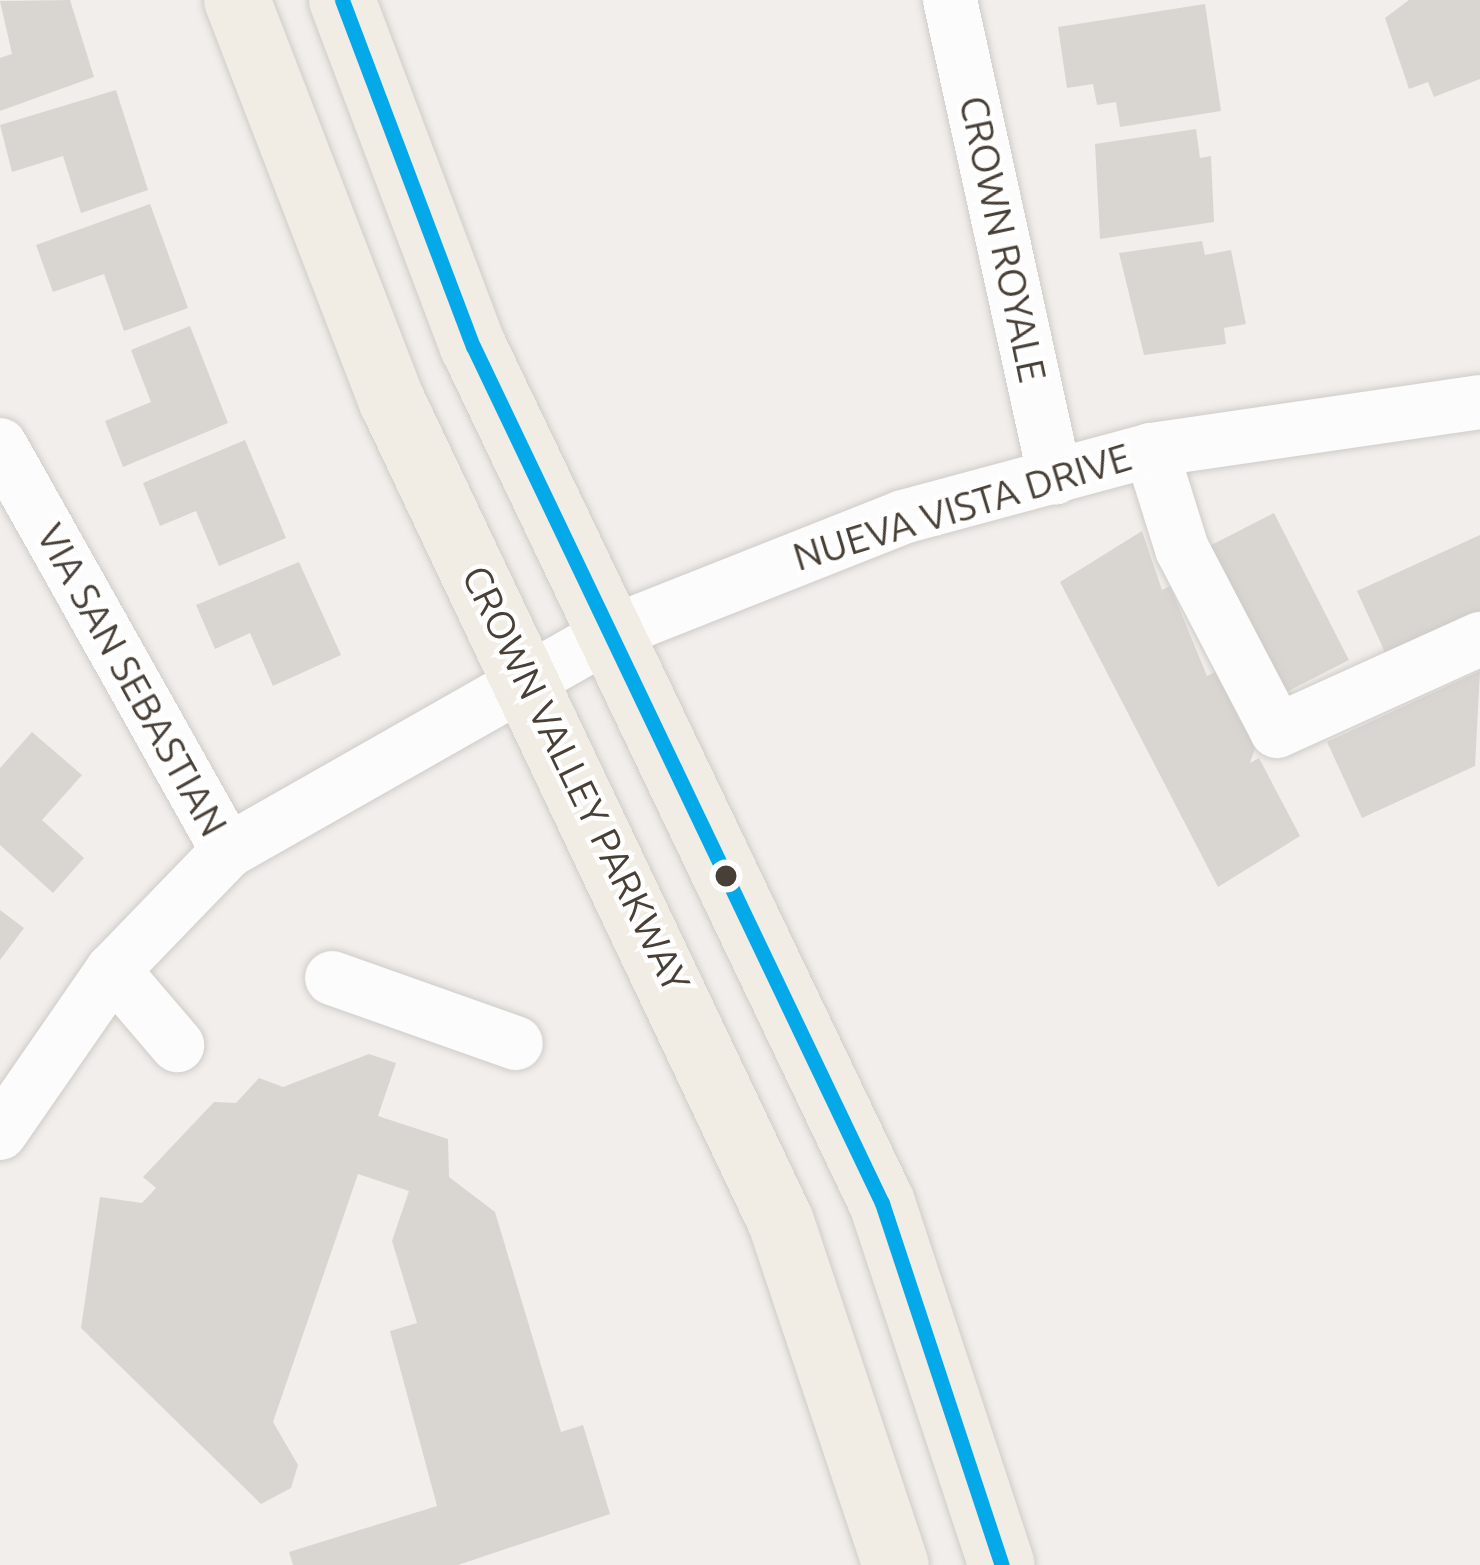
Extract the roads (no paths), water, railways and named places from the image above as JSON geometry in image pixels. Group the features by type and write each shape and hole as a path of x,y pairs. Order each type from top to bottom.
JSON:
{"main road":[{"name":"CROWN VALLEY PARKWAY","path":"236,0 392,401 528,675 781,1222 896,1565"},
{"path":"342,0 473,346 882,1203 1002,1565"}],"street":[{"name":"CROWN ROYALE","path":"950,0 1055,478"},
{"name":"NUEVA VISTA DRIVE","path":"0,1133 113,970 228,851 528,675 613,632 903,517 1151,450 1480,402"},
{"name":"VIA SAN SEBASTIAN","path":"0,445 228,851"},
{"path":"1151,450 1182,549 1276,731 1480,639"},
{"path":"113,970 177,1045"},
{"path":"332,978 516,1042"}]}
